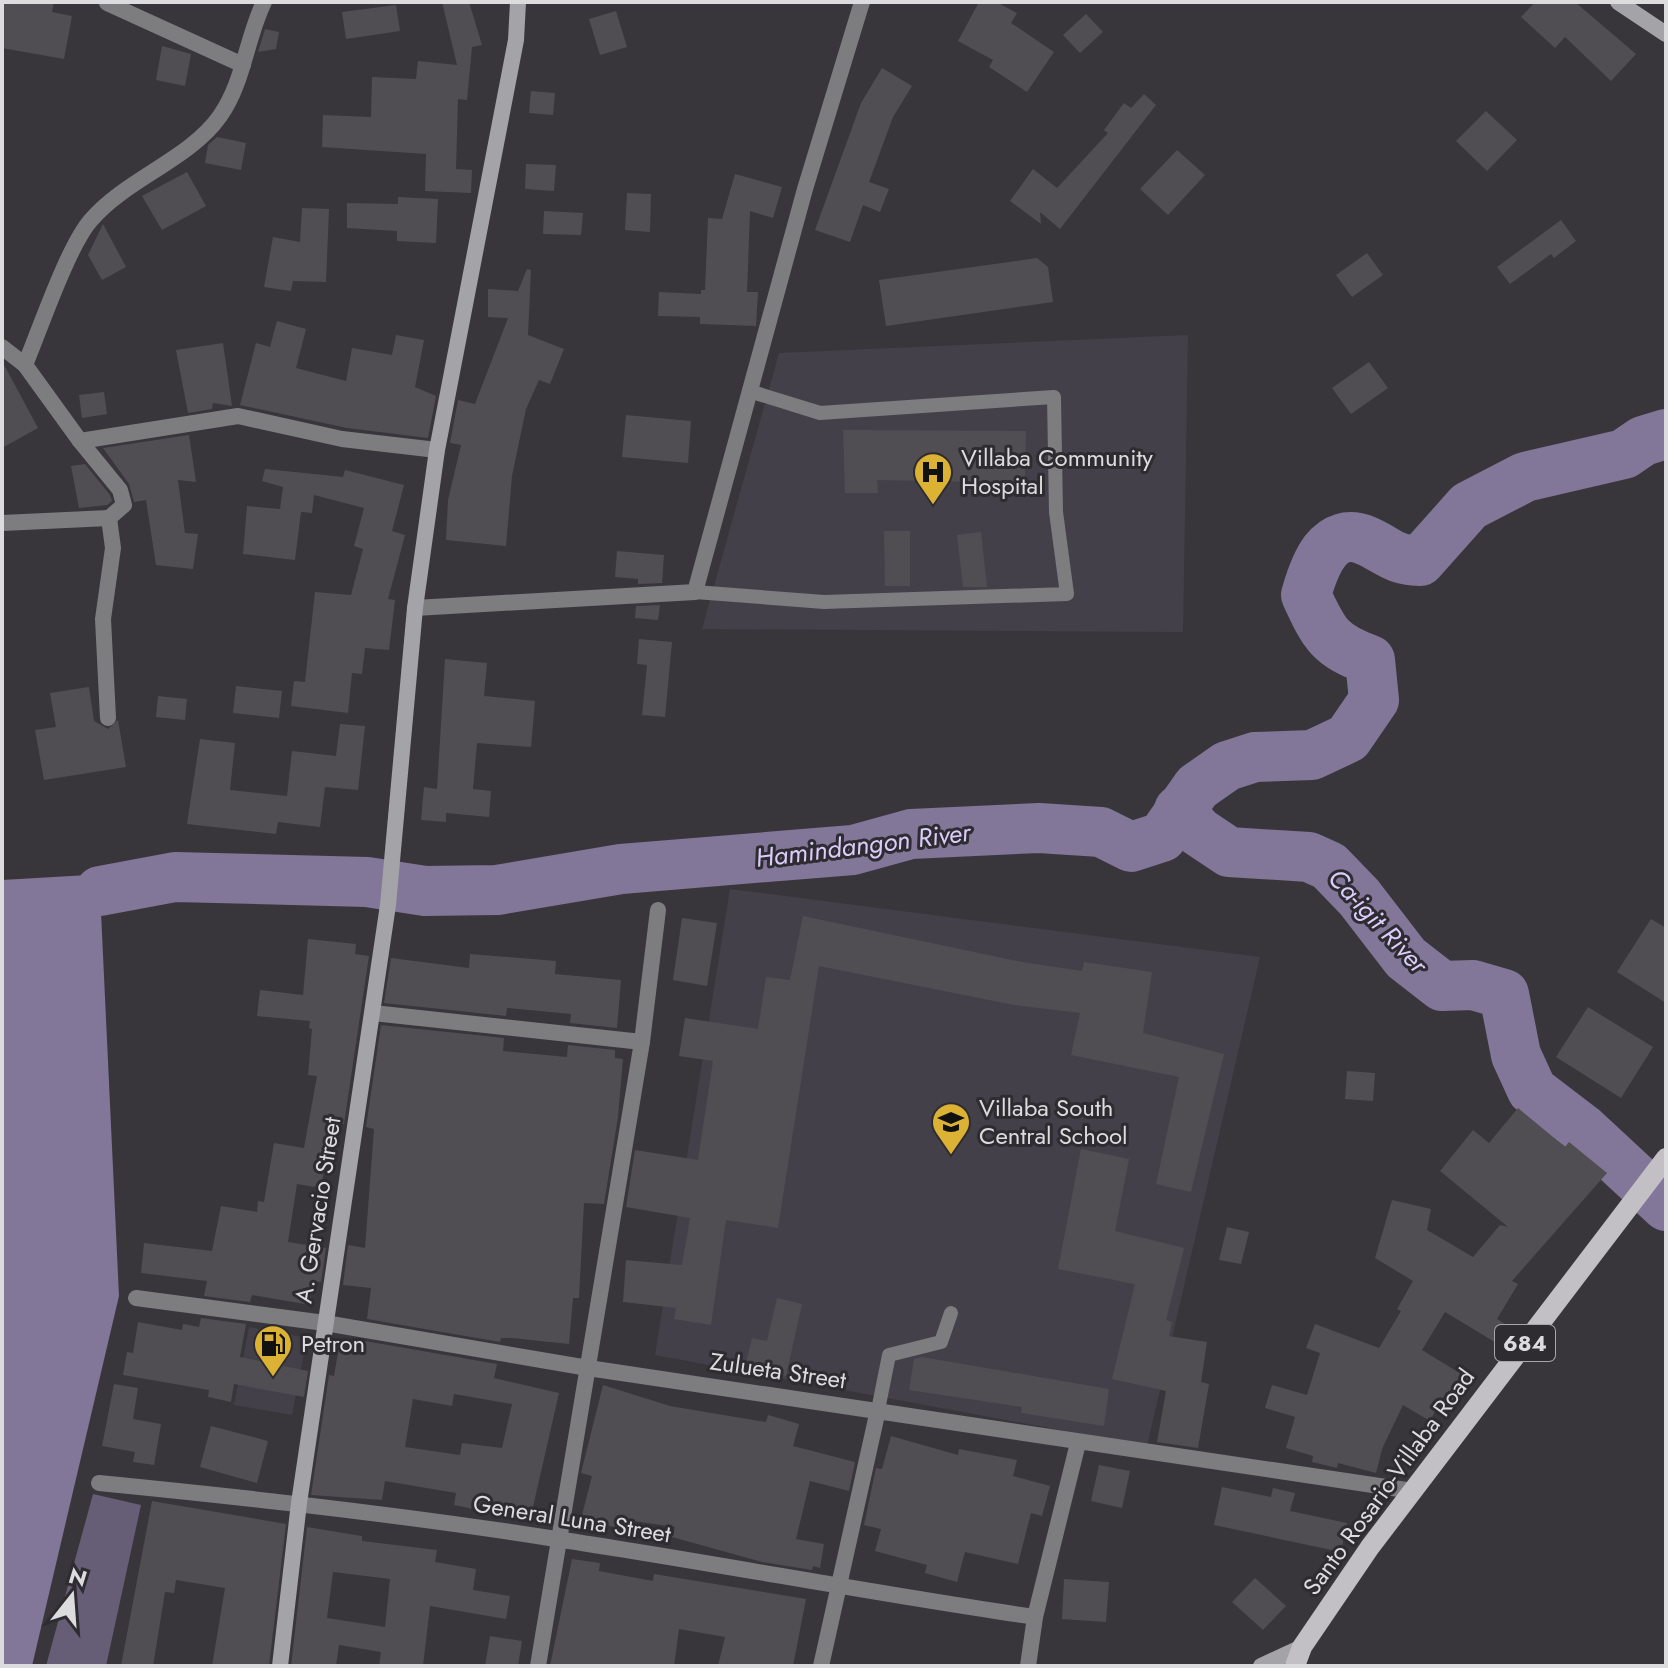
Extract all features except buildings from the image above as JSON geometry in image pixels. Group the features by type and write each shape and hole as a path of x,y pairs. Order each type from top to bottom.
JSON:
{"main road":[{"name":"Santo Rosario-Villaba Road","path":"1298,1656 1413,1491 1660,1167"}],"street":[{"path":"25,365 89,222 117,195 217,120 235,94 264,2"},
{"name":"A. Gervacio Street","path":"280,1666 299,1503 388,905 415,608 437,450 516,40 518,2"},
{"path":"415,608 695,592 749,391 862,2"},
{"path":"1618,2 1666,34"},
{"path":"107,3 243,65"},
{"path":"2,347 25,365 120,490 124,505 109,518 2,523"},
{"path":"80,441 238,416 342,439 437,450"},
{"path":"108,718 103,619 113,548 109,518"},
{"path":"538,1666 642,1042 658,910"},
{"path":"373,1013 642,1042"},
{"name":"Zulueta Street","path":"136,1298 325,1323 588,1368 1413,1491"},
{"path":"821,1666 878,1410"},
{"path":"1028,1666 1035,1617 1078,1443"},
{"name":"General Luna Street","path":"99,1483 299,1503 557,1539 839,1588 1035,1617"},
{"path":"1261,1666 1298,1656"}],"lane":[{"path":"695,592 824,602 1067,594 1056,512 1054,397 820,413 749,391"},
{"path":"878,1410 889,1355 941,1342 951,1313"}],"shaded area":[{"path":"1188,335 1183,632 702,629 779,353"},
{"path":"88,875 100,891 119,1296 32,1666 2,1666 2,880"},
{"name":"Villaba South Central School","path":"730,889 1260,957 1147,1446 655,1355"},
{"path":"249,1327 307,1338 292,1415 234,1405"},
{"path":"93,1494 141,1505 106,1666 46,1666"}],"waterway":[{"name":"Hamindangon River","path":"100,891 175,877 367,882 425,891 497,890 621,869 853,850 911,834 1039,828 1101,832 1131,847 1162,837 1197,787 1227,766 1255,757 1312,755 1348,738 1374,700 1370,660 1345,649 1329,636 1306,595 1313,572 1333,543 1354,537 1397,557 1420,561 1469,506 1525,477 1624,454 1643,441 1666,434"},
{"name":"Ca-igit River","path":"1179,810 1199,832 1229,852 1309,857 1329,866 1359,897 1406,958 1442,986 1473,985 1504,994 1516,1055 1532,1090 1583,1129 1666,1206"}],"place":[{"name":"Villaba Community Hospital","path":"933,506"},
{"name":"Villaba South Central School","path":"951,1156"},
{"name":"Petron","path":"273,1378"}]}
